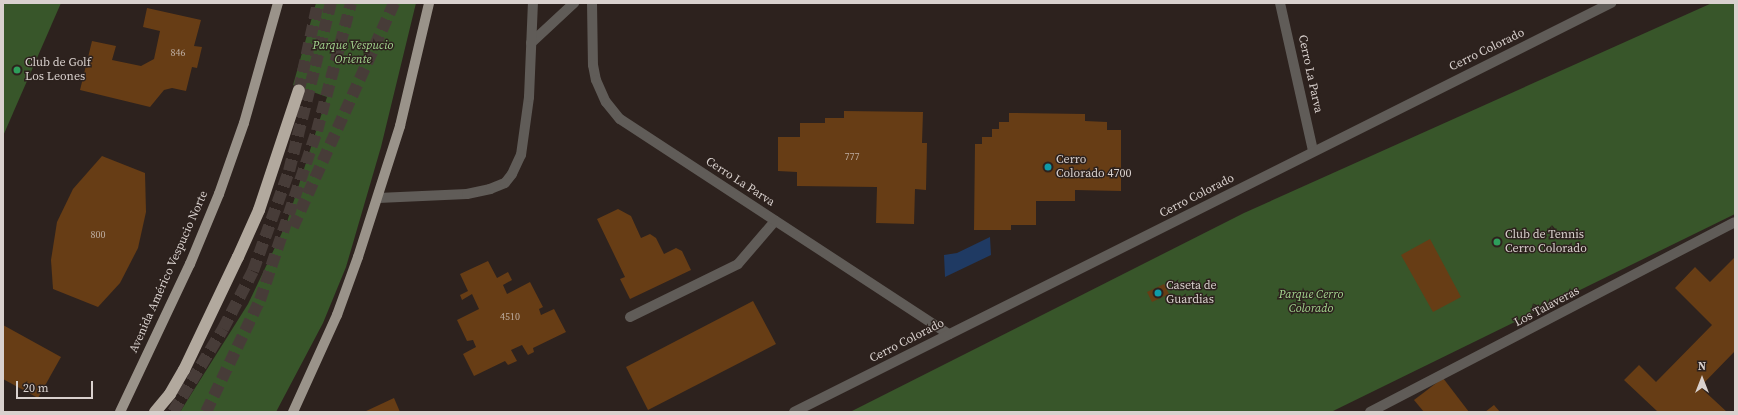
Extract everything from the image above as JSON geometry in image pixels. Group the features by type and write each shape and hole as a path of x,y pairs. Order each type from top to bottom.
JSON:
{"highway":[{"path":"155,412 170,394 184,370 238,257 259,210 299,90"}],"main road":[{"name":"Avenida Américo Vespucio Norte","path":"120,412 190,264 219,194 260,72 278,3"},
{"path":"293,412 336,316 378,198 413,77 429,3"}],"street":[{"path":"378,198 467,194 490,189 505,182 518,166 521,155 529,97 533,3"},
{"path":"531,43 574,3"},
{"name":"Cerro La Parva","path":"592,3 593,65 601,92 612,111 629,126 949,334"},
{"name":"Cerro La Parva","path":"1280,3 1313,151"},
{"name":"Cerro Colorado","path":"794,412 1611,3"},
{"path":"630,317 738,264 775,221"},
{"name":"Los Talaveras","path":"1370,412 1735,222"}],"green space":[{"name":"Club de Golf Los Leones","path":"3,3 61,3 3,136"},
{"name":"Parque Vespucio Oriente","path":"316,3 416,3 381,147 346,267 323,323 276,412 180,412 248,304 287,222 327,97 293,85"},
{"name":"Parque Cerro Colorado","path":"1712,3 1735,3 1735,214 1331,412 850,412 1244,213"}],"water":[{"path":"990,237 991,255 945,277 944,255 957,253"}],"building":[{"path":"147,8 201,20 194,46 202,47 197,68 192,67 186,91 172,88 164,90 150,107 80,90 92,41 116,46 112,60 141,66 154,59 160,31 143,27"},
{"path":"844,111 923,112 922,143 927,143 926,190 915,189 914,224 876,223 877,187 797,186 797,172 778,171 778,137 800,137 800,123 825,123 825,118 844,118"},
{"name":"Cerro Colorado 4700","path":"1009,113 1085,114 1085,121 1107,122 1107,130 1121,130 1121,191 1075,190 1075,201 1036,201 1036,225 1011,225 1011,230 974,230 975,144 982,144 982,137 992,137 992,129 999,129 999,122 1009,122"},
{"path":"102,156 145,173 146,212 138,248 120,283 98,307 53,289 51,260 57,222 73,189"},
{"path":"618,209 631,216 641,238 650,234 656,238 664,254 676,248 682,251 691,270 630,299 620,279 625,277 597,219"},
{"path":"1430,239 1461,297 1433,312 1401,255"},
{"path":"1735,257 1735,351 1700,387 1727,412 1658,412 1624,380 1639,365 1656,382 1712,325 1675,288 1695,267 1710,282"},
{"path":"488,261 497,278 508,272 512,280 503,285 507,294 530,282 543,307 539,309 541,315 554,309 566,332 533,348 534,352 528,355 522,345 511,350 517,361 508,365 505,361 474,376 463,354 476,347 473,340 467,341 457,320 479,309 472,294 462,300 460,295 468,291 460,274"},
{"name":"Caseta de Guardias","path":"1164,284 1169,294 1152,302 1147,292"},
{"path":"753,301 776,344 648,410 626,367"},
{"path":"3,325 61,357 38,398 3,379"},
{"path":"1443,378 1469,412 1424,412 1414,400"},
{"path":"394,398 400,412 364,412"},
{"path":"1494,405 1500,412 1485,412"}],"tunnel":[{"path":"299,90 318,3"},
{"path":"173,412 223,329 253,271 289,171 331,3"},
{"path":"206,412 260,300 317,131 351,3"},
{"path":"293,227 394,3"}],"place":[{"name":"Club de Golf Los Leones","path":"17,70"},
{"name":"Cerro Colorado 4700","path":"1048,167"},
{"name":"Club de Tennis Cerro Colorado","path":"1497,242"},
{"name":"Caseta de Guardias","path":"1158,293"}]}
